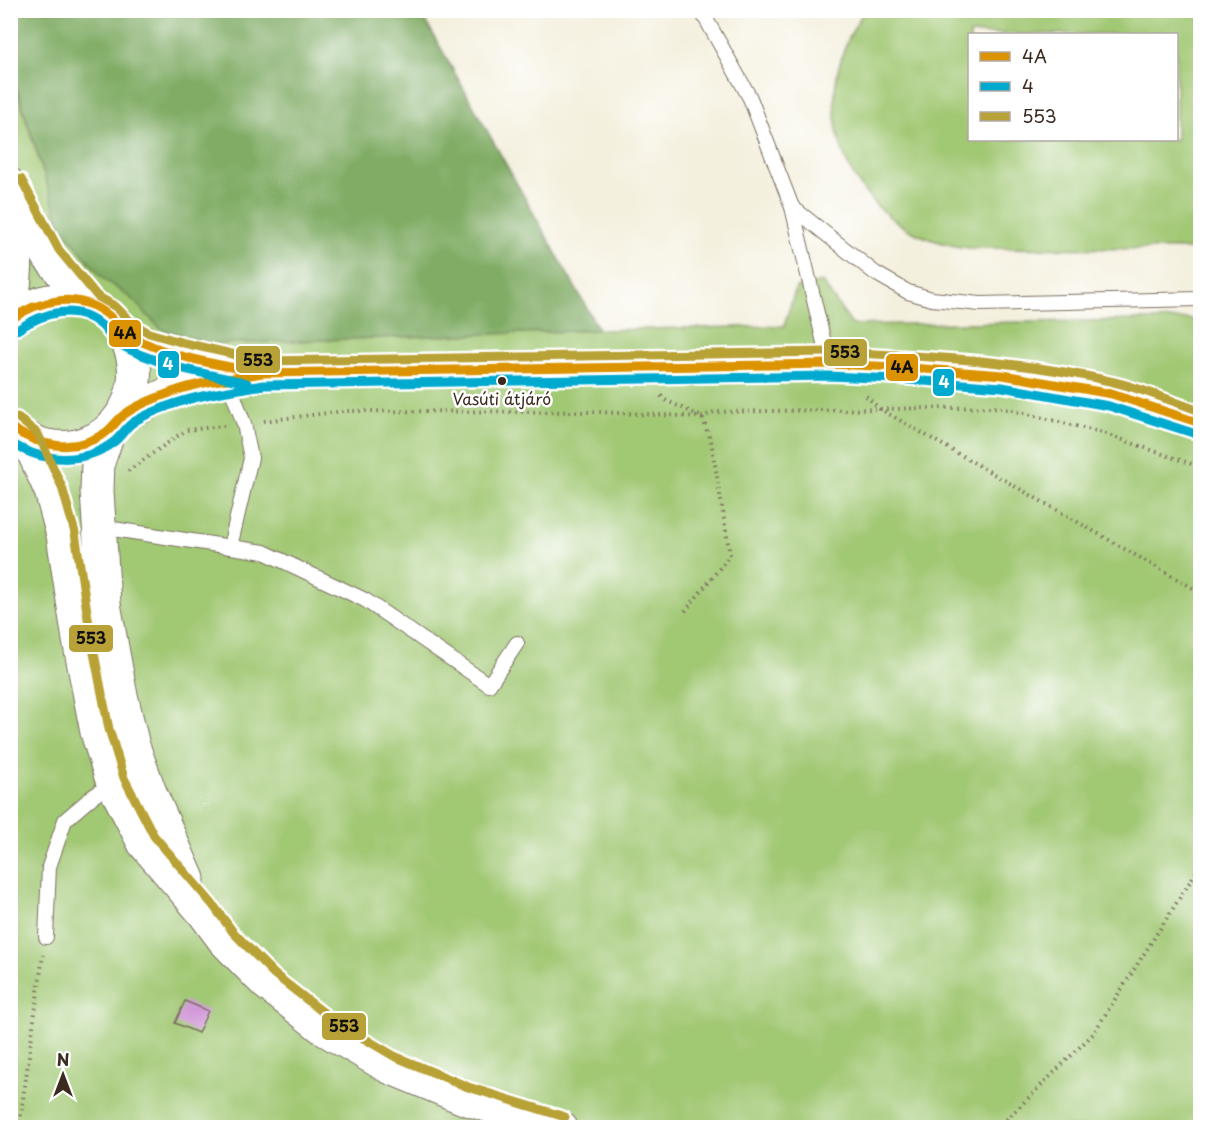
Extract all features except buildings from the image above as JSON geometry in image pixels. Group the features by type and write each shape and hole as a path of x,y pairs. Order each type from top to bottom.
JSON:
{"main road":[{"path":"10,185 49,257 89,304"},
{"path":"10,185 14,216 15,281 10,308"},
{"path":"10,320 24,309 45,301 67,299 89,304 108,315 123,332 133,352 136,374 133,395 116,423 98,462 98,526 104,604 133,746 153,800 204,913"},
{"path":"123,332 144,344 181,355 262,373"},
{"path":"19,433 47,446 70,447 91,442 116,423 176,390 262,373 829,364 1003,375 1112,394 1200,423"},
{"path":"19,433 51,491 63,535 79,640 97,732 113,783 144,843 224,940 266,983 326,1030 389,1067 464,1098 561,1128"}],"lane":[{"path":"701,10 750,98 792,207 829,364"},
{"path":"792,207 875,273 908,292 932,299 980,304 1200,299"},
{"path":"228,380 244,424 251,458 230,546"},
{"path":"98,526 264,552 365,600 489,685 517,643"},
{"path":"46,937 49,867 65,820 113,783"}],"path":[{"path":"639,368 665,400 702,417 711,441 730,555 683,614"},
{"path":"863,394 880,409 1200,591"},
{"path":"97,491 186,430 345,411 599,412 702,417 714,411 955,406 1008,409 1103,433 1200,467"},
{"path":"998,1128 1093,1034 1200,866"},
{"path":"19,1128 46,937"}],"green space":[{"path":"865,10 1200,11 1200,249 969,248 919,235 904,227 878,207 858,183 844,156 836,128 835,98 839,68 849,38"},
{"path":"10,11 420,11 599,330 211,344 161,329 131,298 104,279 61,227 11,71"},
{"path":"10,71 61,227 104,279 131,298 161,329 211,344 599,330 784,326 796,288 822,282 852,325 1200,319 1200,1127 11,1127"}],"transit line":[{"name":"553","path":"21,179 59,250 97,296 116,307 131,322 149,333 263,361 829,352 901,355 1008,364 1079,375 1136,388 1200,411"},
{"name":"4A","path":"10,320 46,303 72,300 96,307 108,315 130,337 164,351 250,371"},
{"name":"4","path":"17,330 37,319 59,312 81,314 103,327 124,347 137,353 174,366 247,383"},
{"name":"4A","path":"10,427 45,443 69,446 81,444 105,433 122,416 156,398 202,384 262,373 829,364 1003,375 1112,394 1200,423"},
{"name":"4","path":"10,442 35,454 49,457 77,457 103,449 115,441 135,421 168,406 204,396 263,385 829,376 1002,387 1109,406 1196,434"},
{"name":"553","path":"17,417 38,434 62,487 75,533 91,638 109,729 124,778 154,836 233,932 274,974 333,1020 394,1056 468,1087 565,1117"}],"place":[{"name":"Vasúti átjáró","path":"502,381"}]}
